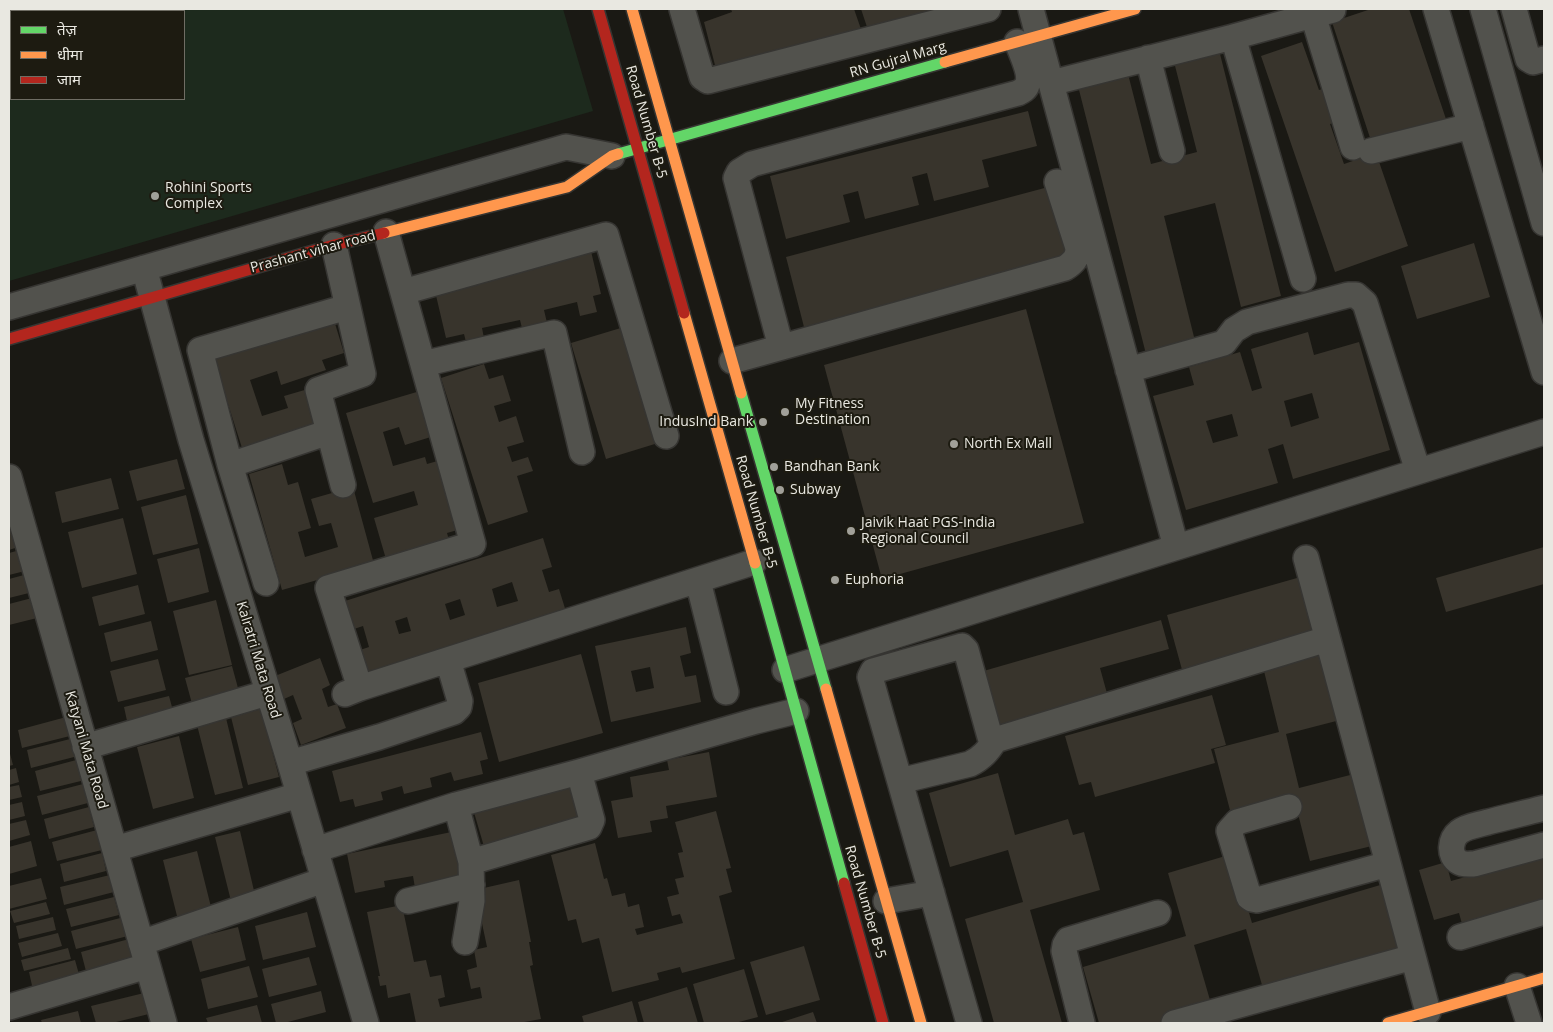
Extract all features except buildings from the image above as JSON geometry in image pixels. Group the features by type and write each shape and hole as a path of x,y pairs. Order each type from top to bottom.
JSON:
{"street":[{"name":"Road Number B-5","path":"598,9 883,1023"},
{"path":"632,9 921,1023"},
{"path":"682,9 702,77 708,81 988,9"},
{"path":"782,347 736,178 739,172 752,164 1024,90 1028,79 1028,39 1031,9"},
{"name":"RN Gujral Marg","path":"669,140 1132,9"},
{"path":"1436,9 1542,358"},
{"path":"1483,9 1536,168 1544,223"},
{"path":"1514,9 1528,59 1533,62 1544,59"},
{"path":"1051,83 1330,11 1362,149 1471,126"},
{"path":"1233,37 1303,279"},
{"path":"1028,39 1051,83 1176,547"},
{"path":"1148,58 1172,151"},
{"name":"Prashant vihar road","path":"9,339 334,245 567,188 612,156 669,140"},
{"name":"Prashant vihar road","path":"9,307 566,147 612,156"},
{"path":"732,361 1065,268 1078,255 1078,248 1057,182"},
{"path":"386,232 473,544 328,588 352,691 754,562"},
{"path":"404,292 606,235 666,436"},
{"path":"334,245 363,374 318,390 343,485"},
{"name":"Kalratri Mata Road","path":"144,268 191,440 290,764 366,1023"},
{"path":"1128,370 1224,343 1234,330 1247,322 1348,295 1356,295 1364,304 1418,471"},
{"path":"266,583 230,465 200,350 347,307"},
{"path":"423,364 554,333 582,452"},
{"path":"230,465 329,432"},
{"path":"785,670 1544,432"},
{"name":"Katyani Mata Road","path":"9,477 164,1023"},
{"path":"1306,558 1428,1012"},
{"path":"698,581 726,692"},
{"path":"900,781 970,764 987,753 995,740 1327,639"},
{"path":"969,1023 870,677 873,672 958,646 964,647 990,737 995,740"},
{"path":"290,764 379,738 454,712 459,707 460,701 448,660"},
{"path":"85,747 268,693"},
{"path":"315,850 456,806 796,711"},
{"path":"408,900 589,827 592,820 580,772"},
{"path":"114,849 299,795"},
{"path":"456,806 471,874 472,901 465,942"},
{"path":"1289,807 1237,822 1229,832 1249,896 1252,899 1257,900 1388,864"},
{"path":"1544,808 1466,828 1455,836 1451,848 1453,856 1458,862 1474,864 1544,845"},
{"path":"14,1023 9,1007 324,880"},
{"path":"886,902 932,893"},
{"path":"1460,937 1544,912"},
{"path":"1082,1023 1064,951 1068,940 1158,913"},
{"path":"1174,1023 1413,957"},
{"path":"1388,1023 1544,978"},
{"path":"1517,986 1529,1023"}],"green space":[{"name":"Rohini Sports Complex","path":"9,9 563,9 593,111 9,281"}],"traffic: fast":[{"path":"618,154 945,62"},
{"path":"741,393 826,689"},
{"path":"755,563 844,883"}],"traffic: slow":[{"path":"632,9 741,393"},
{"path":"945,62 1135,9"},
{"path":"384,233 567,187 612,156 618,154"},
{"path":"684,313 755,563"},
{"path":"826,689 921,1023"},
{"path":"1388,1023 1544,978"}],"traffic: jam":[{"path":"598,9 684,313"},
{"path":"9,339 334,245 384,233"},
{"path":"844,883 883,1023"}],"place":[{"name":"Rohini Sports Complex","path":"155,196"},
{"name":"My Fitness Destination","path":"785,412"},
{"name":"IndusInd Bank","path":"763,422"},
{"name":"North Ex Mall","path":"954,444"},
{"name":"Bandhan Bank","path":"774,467"},
{"name":"Subway","path":"780,490"},
{"name":"Jaivik Haat PGS-India Regional Council","path":"851,531"},
{"name":"Euphoria","path":"835,580"}]}
